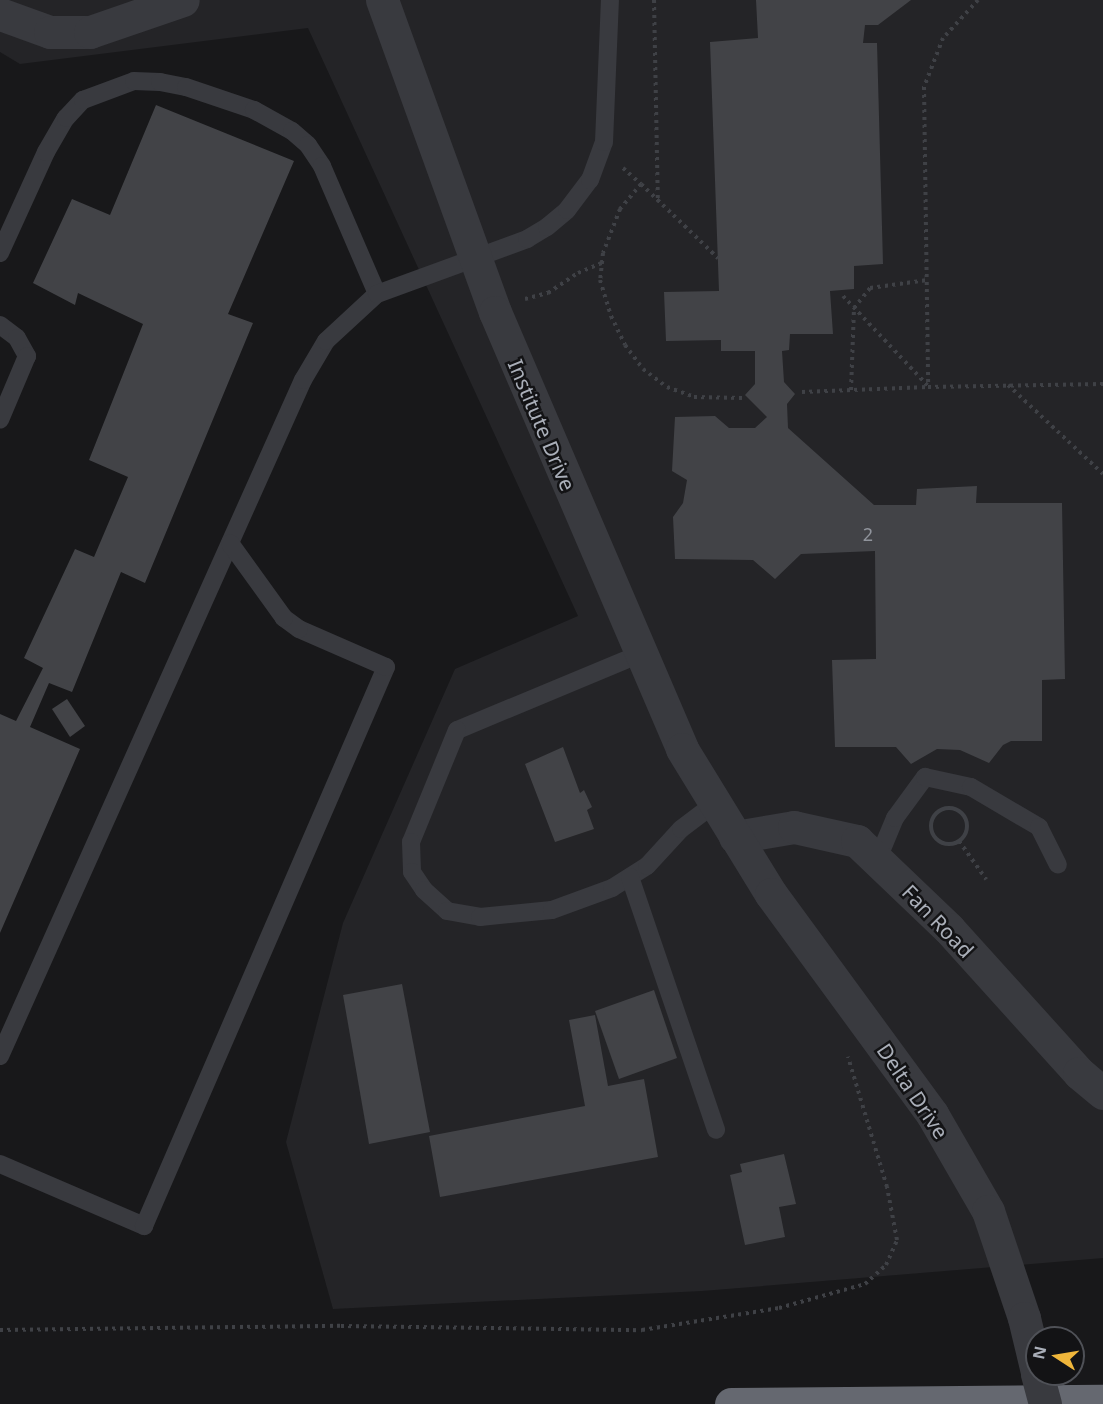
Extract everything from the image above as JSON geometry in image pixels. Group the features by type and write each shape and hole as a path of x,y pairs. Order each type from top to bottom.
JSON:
{"highway":[{"path":"731,1404 1103,1401"}],"street":[{"path":"0,14 50,32 90,32 183,0"},
{"name":"Institute Drive","path":"382,0 499,322 682,749 735,837"},
{"name":"Fan Road","path":"735,837 794,827 857,841 949,929 1079,1073 1103,1093"},
{"name":"Delta Drive","path":"735,837 771,894 932,1114 988,1211 1026,1326"},
{"name":"Delta Drive","path":"1040,1386 1045,1404"}],"lane":[{"path":"0,1056 303,380 326,341 377,294 505,249 547,227 567,210 590,180 604,142 610,0"},
{"path":"0,253 46,152 66,118 83,100 134,81 160,82 186,87 254,110 292,131 308,146 322,166 377,294"},
{"path":"0,325 18,338 27,356 0,420"},
{"path":"0,1164 144,1226 386,667 298,629 284,618 230,543"},
{"path":"640,654 457,730 411,842 412,872 424,890 447,911 480,917 552,910 612,888 647,866 681,829 714,804"},
{"path":"878,861 895,818 925,777 971,787 1039,827 1058,866"},
{"path":"630,877 716,1130"}],"path":[{"path":"654,0 658,201"},
{"path":"970,0 972,6"},
{"path":"928,387 924,87 943,38 978,0"},
{"path":"623,168 718,258"},
{"path":"641,184 620,209 603,253 600,280 611,316 625,345 644,369 667,387 694,397 742,398"},
{"path":"524,299 548,293 578,273 602,263"},
{"path":"851,390 854,308 870,288 927,280"},
{"path":"843,296 928,387"},
{"path":"802,392 1103,384"},
{"path":"1008,386 1103,474"},
{"path":"953,808 963,814 966,831 959,841 948,844 937,840 931,829 936,813 953,808"},
{"path":"959,841 986,879"},
{"path":"0,1330 341,1326 642,1330 779,1308 865,1284 886,1265 897,1240 887,1187 846,1051"}],"shaded area":[{"path":"0,0 1103,0 1103,1258 702,1291 333,1309 286,1142 343,923 455,669 578,616 308,28 20,64 0,52"}],"building":[{"path":"756,0 911,0 878,25 865,25 863,43 877,43 883,264 854,266 854,289 830,291 833,334 790,334 789,350 782,351 784,382 795,394 787,404 788,428 874,505 916,505 917,489 977,486 976,503 1062,503 1065,679 1042,680 1042,741 1011,741 1003,745 989,763 960,750 937,749 911,764 896,747 835,747 832,660 876,659 875,551 801,554 775,579 753,560 675,559 673,517 683,503 687,480 672,471 675,417 715,416 729,428 755,428 767,417 745,395 755,384 755,351 721,351 721,340 666,341 664,292 719,291 710,42 758,38"},
{"path":"156,105 294,161 228,314 253,323 145,583 121,572 72,692 49,683 30,727 80,749 0,933 0,714 16,721 43,668 24,658 75,549 94,557 128,477 89,460 143,324 78,293 75,305 33,283 72,199 110,215"},
{"path":"67,699 85,726 70,737 52,709"},
{"path":"563,747 580,793 584,790 592,807 587,810 594,829 555,842 525,764"},
{"path":"402,984 430,1132 369,1144 343,995"},
{"path":"654,990 677,1058 619,1079 595,1011"},
{"path":"595,1015 608,1086 644,1079 658,1157 440,1197 429,1136 585,1106 569,1020"},
{"path":"784,1154 796,1204 779,1207 785,1237 745,1245 730,1175 742,1172 740,1164"}]}
